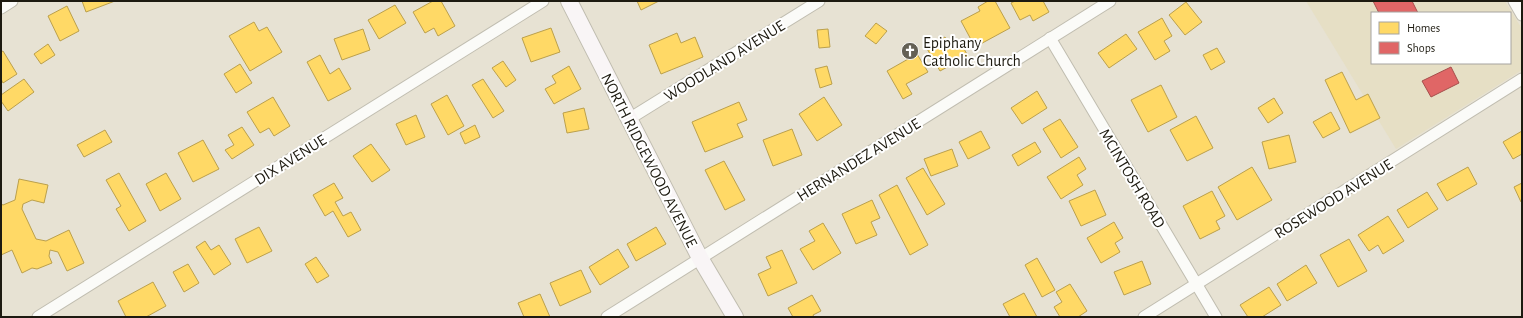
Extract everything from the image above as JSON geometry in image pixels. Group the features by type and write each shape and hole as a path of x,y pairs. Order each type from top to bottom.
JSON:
{"street":[{"path":"1,8 12,1"},
{"name":"DIX AVENUE","path":"38,317 543,1"},
{"name":"NORTH RIDGEWOOD AVENUE","path":"569,1 700,258 735,317"},
{"name":"WOODLAND AVENUE","path":"629,119 819,1"},
{"name":"HERNANDEZ AVENUE","path":"607,317 1110,1"},
{"path":"1514,1 1522,15"},
{"name":"MCINTOSH ROAD","path":"1050,38 1216,317"},
{"name":"ROSEWOOD AVENUE","path":"1144,317 1522,79"}],"shaded area":[{"path":"1306,1 1505,1 1522,29 1522,70 1396,149"}],"building: Homes":[{"path":"82,1 115,1 86,12"},
{"path":"433,1 441,1 455,26 438,36 434,28 425,33 413,12"},
{"path":"637,1 659,1 641,10"},
{"path":"988,1 995,1 1010,28 975,47 961,21 980,11 978,7"},
{"path":"1015,1 1043,1 1049,12 1033,21 1030,15 1020,20 1011,3"},
{"path":"1186,2 1202,22 1185,35 1169,15"},
{"path":"395,5 406,23 379,39 368,20"},
{"path":"67,6 79,31 60,41 48,16"},
{"path":"1162,18 1172,36 1164,41 1170,51 1155,60 1138,32"},
{"path":"254,22 259,31 267,27 282,52 250,71 229,36"},
{"path":"876,23 887,31 876,44 865,36"},
{"path":"551,28 560,52 531,62 522,38"},
{"path":"363,29 370,50 342,60 334,39"},
{"path":"828,29 830,47 819,48 817,30"},
{"path":"677,33 681,43 695,37 703,57 661,74 649,45"},
{"path":"1126,34 1137,49 1109,68 1098,53"},
{"path":"945,37 949,45 959,40 968,56 940,71 926,47"},
{"path":"48,44 55,55 41,64 34,54"},
{"path":"1217,48 1225,62 1211,70 1203,55"},
{"path":"3,51 17,74 3,83 1,79 1,52"},
{"path":"917,54 928,72 906,84 912,94 903,99 887,71"},
{"path":"320,55 330,74 339,68 351,89 328,101 307,62"},
{"path":"503,61 516,80 506,87 492,68"},
{"path":"240,64 252,83 236,93 224,74"},
{"path":"569,66 581,89 554,104 545,89 556,83 552,76"},
{"path":"827,66 832,84 820,88 815,69"},
{"path":"1342,72 1356,100 1368,94 1380,118 1350,133 1325,80"},
{"path":"24,79 34,92 8,111 1,101 1,95"},
{"path":"483,79 504,111 493,118 472,85"},
{"path":"1161,85 1177,117 1148,132 1131,100"},
{"path":"1037,91 1047,108 1022,124 1011,108"},
{"path":"447,95 464,126 448,135 431,104"},
{"path":"273,97 290,126 274,136 269,128 260,133 247,112"},
{"path":"824,97 842,125 817,141 799,114"},
{"path":"1274,98 1283,113 1268,123 1258,108"},
{"path":"739,102 747,120 737,124 743,137 705,152 692,122"},
{"path":"584,108 589,129 567,133 563,113"},
{"path":"1331,112 1340,129 1323,138 1313,122"},
{"path":"416,115 425,137 406,145 396,124"},
{"path":"1196,116 1213,148 1187,161 1170,130"},
{"path":"1060,119 1078,147 1061,158 1043,129"},
{"path":"475,125 480,137 465,144 460,133"},
{"path":"242,127 254,145 232,159 225,150 234,145 228,135"},
{"path":"792,129 802,155 773,166 763,140"},
{"path":"105,130 112,142 84,157 77,145"},
{"path":"981,131 990,148 968,159 959,142"},
{"path":"1522,131 1522,154 1513,159 1503,142"},
{"path":"1289,135 1296,162 1269,169 1262,142"},
{"path":"203,140 219,169 193,182 178,153"},
{"path":"1035,142 1041,152 1018,166 1012,155"},
{"path":"371,144 390,170 372,182 353,156"},
{"path":"952,149 958,166 931,176 924,159"},
{"path":"1079,157 1086,169 1077,175 1083,185 1061,199 1047,177"},
{"path":"724,161 745,200 725,210 705,170"},
{"path":"1252,167 1272,200 1237,220 1218,187"},
{"path":"1468,167 1477,184 1447,201 1437,184"},
{"path":"923,168 945,204 927,215 906,178"},
{"path":"119,173 146,221 129,231 116,209 121,206 106,180"},
{"path":"166,173 181,199 160,211 146,184"},
{"path":"19,179 48,185 44,203 32,200 23,204 22,209 36,239 46,241 69,230 84,263 67,271 58,252 50,250 49,256 52,263 37,269 32,268 22,273 12,250 1,255 1,204 3,205 15,200"},
{"path":"334,183 343,198 335,202 343,216 351,212 361,230 348,237 333,211 325,216 313,195"},
{"path":"1522,183 1522,201 1521,202 1514,187"},
{"path":"897,185 928,245 910,255 879,195"},
{"path":"1095,190 1106,215 1081,226 1069,201"},
{"path":"1212,191 1225,216 1216,221 1220,229 1200,239 1183,206"},
{"path":"1427,192 1438,209 1408,228 1397,210"},
{"path":"872,200 880,218 871,222 877,235 856,244 842,214"},
{"path":"1388,216 1404,241 1383,254 1378,245 1369,251 1358,235"},
{"path":"1114,222 1123,238 1115,243 1120,252 1101,263 1087,238"},
{"path":"823,223 841,253 813,270 800,249 815,241 809,231"},
{"path":"259,227 272,251 247,263 235,239"},
{"path":"656,227 666,244 636,261 627,244"},
{"path":"1349,239 1367,271 1338,287 1320,255"},
{"path":"205,241 211,250 219,245 231,264 214,275 196,247"},
{"path":"618,249 629,267 600,285 589,267"},
{"path":"782,250 797,283 768,296 758,274 771,268 766,257"},
{"path":"316,257 329,276 317,283 305,264"},
{"path":"1037,258 1055,290 1042,297 1025,265"},
{"path":"1142,261 1151,284 1124,295 1114,272"},
{"path":"188,264 199,283 184,292 173,272"},
{"path":"1306,265 1317,283 1287,301 1277,284"},
{"path":"581,270 591,292 560,306 550,283"},
{"path":"153,282 166,306 146,317 126,317 118,301"},
{"path":"1070,284 1087,311 1078,317 1060,317 1054,307 1062,302 1056,292"},
{"path":"1269,287 1281,305 1262,317 1248,317 1240,305"},
{"path":"1024,293 1037,317 1010,317 1003,304"},
{"path":"540,294 550,317 524,317 518,303"},
{"path":"812,295 821,311 813,315 814,317 793,317 788,308"}],"building: Shops":[{"path":"1373,1 1412,1 1418,12 1378,12"},
{"path":"1451,67 1459,83 1431,97 1422,81"}],"place":[{"name":"Epiphany Catholic Church","path":"910,51"}]}
